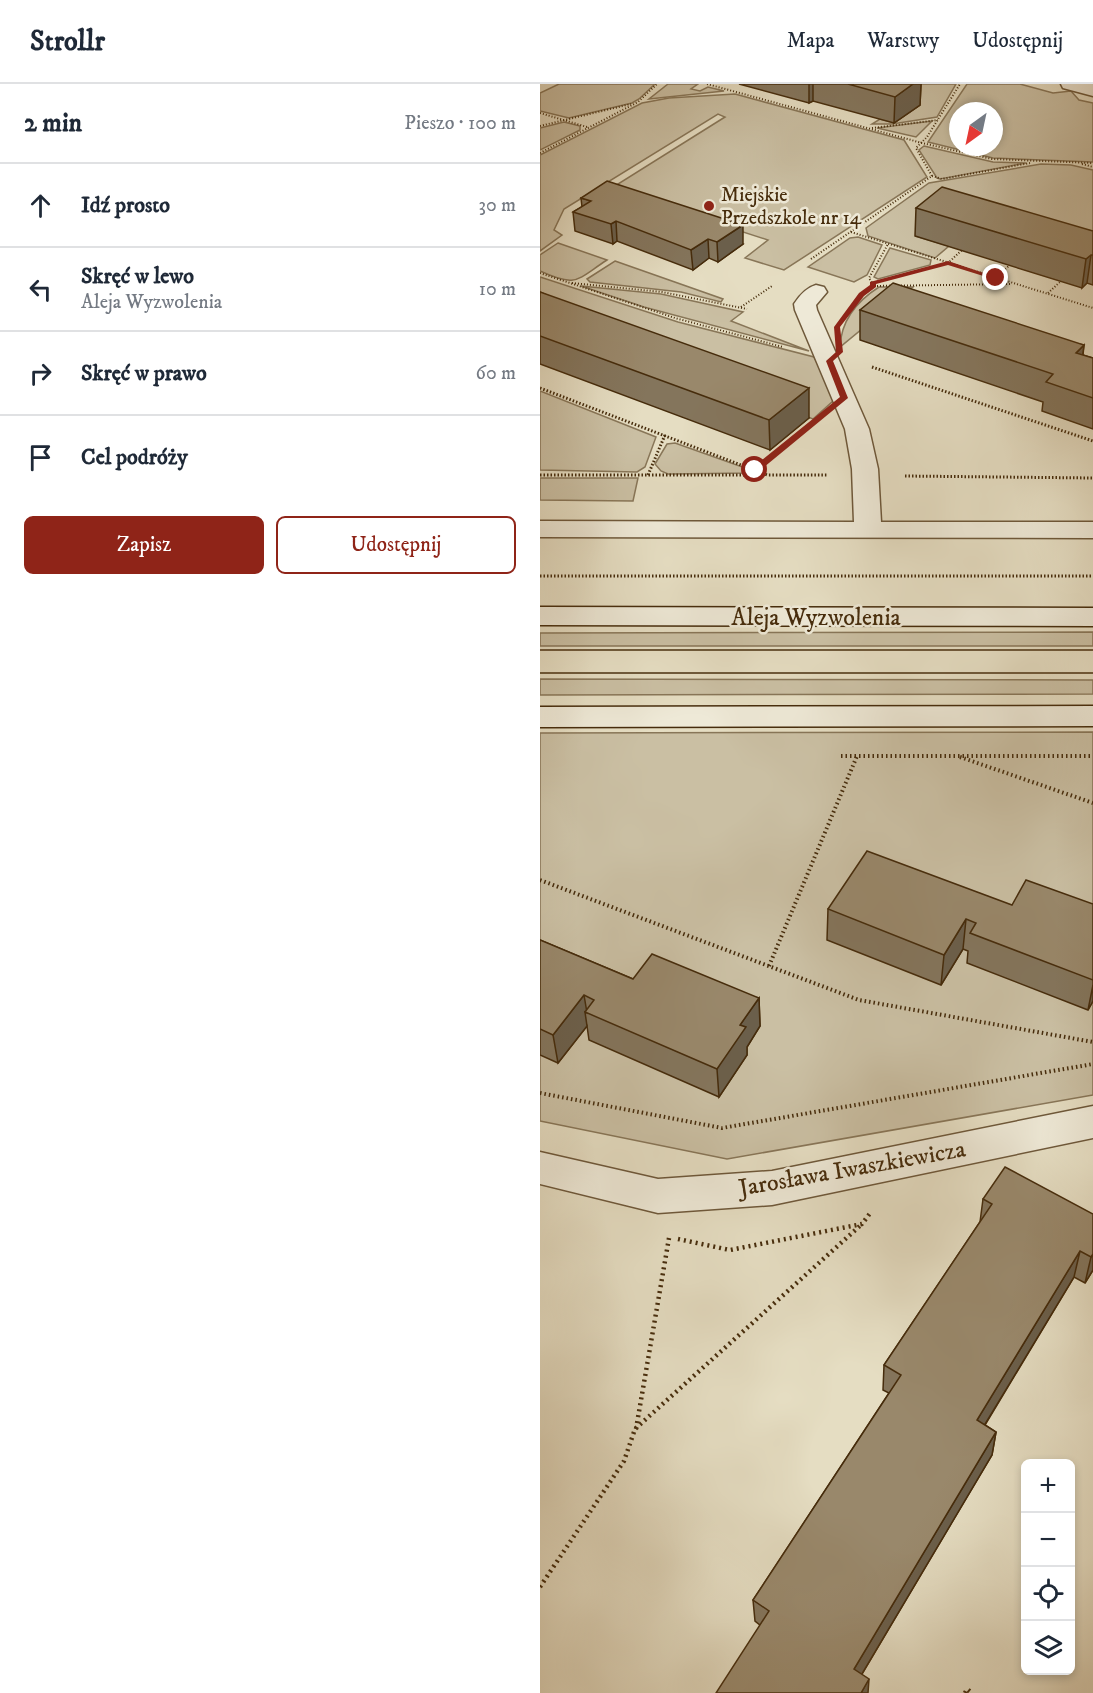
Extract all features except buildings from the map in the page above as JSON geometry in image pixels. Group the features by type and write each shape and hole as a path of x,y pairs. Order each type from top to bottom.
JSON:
{"street":[{"path":"1070,84 1093,90"},
{"path":"816,292 805,304 806,310 832,357 844,398 857,429 865,475 868,530"},
{"path":"540,529 1093,530"},
{"name":"Aleja Wyzwolenia","path":"540,616 1093,618"},
{"path":"540,717 1093,716"},
{"name":"Jarosława Iwaszkiewicza","path":"540,1168 658,1196 772,1188 1093,1122"}],"path":[{"path":"540,153 638,102 657,84"},
{"path":"707,84 922,143 992,159 1093,165"},
{"path":"960,84 938,120 916,148 932,176 942,179 1039,161"},
{"path":"540,126 638,102"},
{"path":"540,113 588,127"},
{"path":"868,128 938,120"},
{"path":"805,264 932,176"},
{"path":"850,232 1093,308"},
{"path":"873,284 869,278 888,244"},
{"path":"832,357 837,327 862,294 873,284 948,263 962,250"},
{"path":"996,278 1010,265"},
{"path":"540,273 675,318 844,358 1093,441"},
{"path":"1047,293 1061,281"},
{"path":"566,282 662,292 747,309"},
{"path":"741,307 777,282"},
{"path":"873,284 1017,284"},
{"path":"910,293 919,285"},
{"path":"540,388 767,475"},
{"path":"755,470 844,398"},
{"path":"648,475 664,435"},
{"path":"540,475 1093,478"},
{"path":"540,576 1093,576"},
{"path":"769,966 857,756"},
{"path":"957,756 1093,803"},
{"path":"540,880 859,1000 1093,1042"},
{"path":"540,1093 722,1128 1093,1064"},
{"path":"635,1429 862,1224"},
{"path":"540,1587 624,1461 635,1429 669,1238"},
{"path":"964,1693 967,1689 972,1693"}],"shaded area":[{"path":"559,84 655,84 632,103 569,118 540,111 540,93"},
{"path":"668,84 698,84 691,89 700,91 708,87 724,91 649,99"},
{"path":"897,84 956,84 937,117 892,124 872,124 880,119 894,123 919,105"},
{"path":"967,84 1020,84 1053,93 1071,91 1079,100 1093,103 1093,162 985,156 1003,156 1003,102 955,102"},
{"name":"Miejskie Przedszkole nr 14","path":"735,94 904,140 927,177 784,270 745,258 768,240 610,189 725,117 718,114 564,209 554,230 562,235 540,251 540,155 642,103 669,98"},
{"path":"949,111 949,147 928,142"},
{"path":"932,121 916,137 877,128"},
{"path":"564,122 580,126 580,130 540,150 540,128"},
{"path":"924,146 949,152 949,156 967,156 993,162 1026,163 940,179 937,178 919,150"},
{"path":"1041,164 1071,165 1093,170 1093,261 915,236 949,246 935,258 868,236 866,228 929,183"},
{"path":"858,237 882,245 867,275 854,282 808,267 850,238"},
{"path":"558,243 607,260 576,279 562,279 540,271 540,255"},
{"path":"890,248 931,260 930,265 878,279 874,277"},
{"path":"615,261 723,299 721,302 681,292 590,282 587,279"},
{"path":"540,277 678,322 814,357 834,395 833,401 813,419 540,319"},
{"path":"581,286 661,294 743,312 731,321 809,351 644,307"},
{"path":"879,287 913,287 840,347 843,329 852,312"},
{"path":"540,391 656,437 645,467 637,472 540,470"},
{"path":"675,443 748,469 748,473 668,474 661,471 655,464 667,444"},
{"path":"540,478 638,478 633,501 540,500"},
{"path":"1093,632 1093,646 540,646 540,633"},
{"path":"540,679 1093,680 1093,694 540,695"},
{"path":"1093,732 1093,1095 727,1159 540,1121 540,733"}],"tram line":[{"path":"540,650 1093,650"},
{"path":"540,673 1093,673"}],"place":[{"name":"Miejskie Przedszkole nr 14","path":"709,206"}],"route":[{"path":"755,470 844,398 829,361 840,352 837,327 862,294 874,286 872,283 948,263 996,278"}]}
